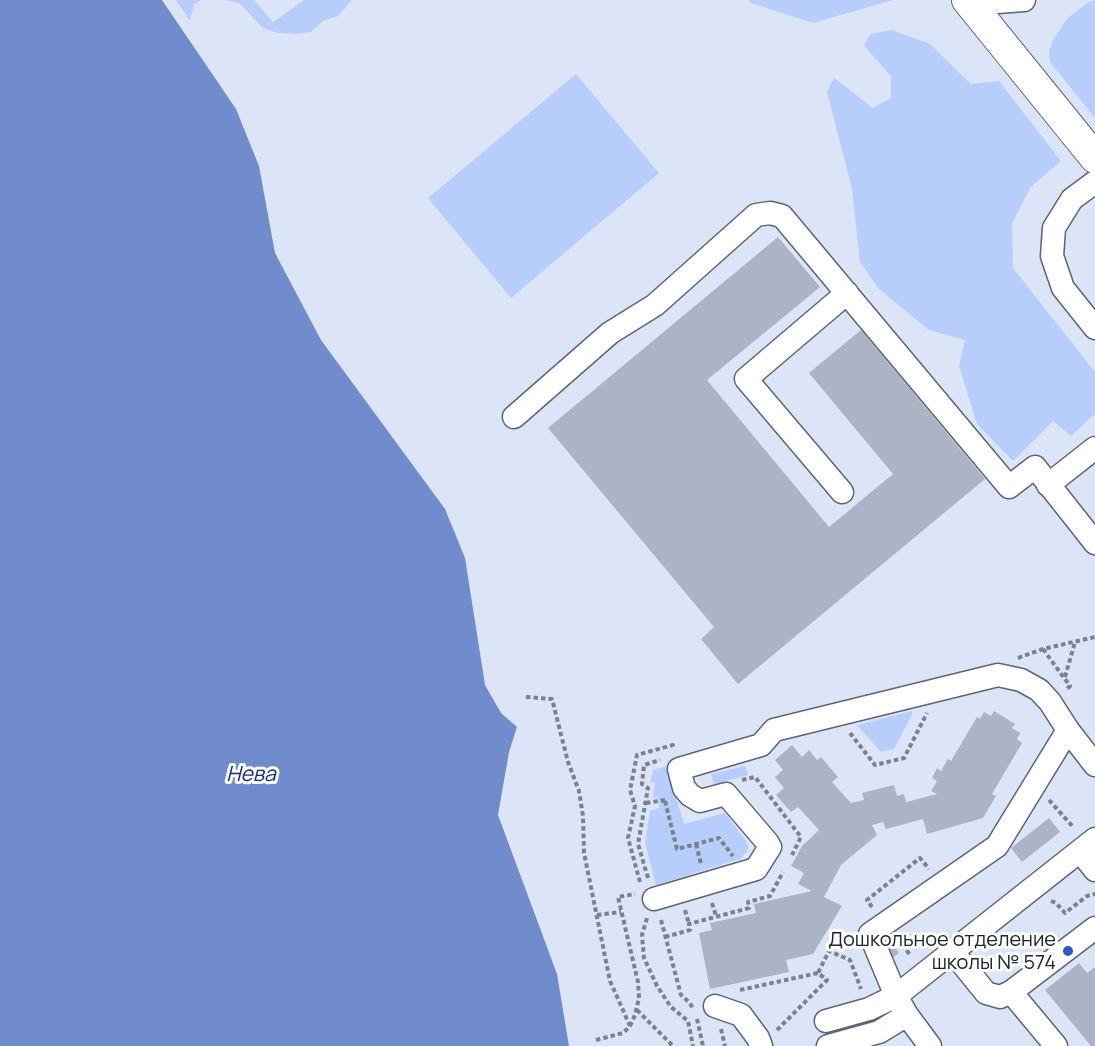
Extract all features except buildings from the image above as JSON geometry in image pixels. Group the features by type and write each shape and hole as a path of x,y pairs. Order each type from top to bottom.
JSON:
{"main road":[{"path":"969,2 1095,158"}],"lane":[{"path":"969,2 1024,0"},
{"path":"1095,182 1072,199 1054,228 1052,256 1063,288 1095,328"},
{"path":"514,417 610,333 655,305 756,215 770,213 782,216 1009,487 1035,467 1095,543"},
{"path":"842,492 746,379 847,293"},
{"path":"1048,485 1095,448"},
{"path":"646,900 756,869 770,848 767,843 726,794 700,801 690,795 684,788 679,770 761,745 774,730 998,675 1021,680 1039,690 1095,765"},
{"path":"930,1046 907,1016 896,996 870,934 997,846 1068,730"},
{"path":"826,1021 869,1009 896,996 1084,841 1095,870"},
{"path":"952,951 986,993 1000,997 1011,992 1095,928"},
{"path":"1011,992 1056,1046"},
{"path":"706,1002 741,1015 758,1038 765,1036"},
{"path":"828,1046 879,1032 907,1016"}],"path":[{"path":"998,675 1020,656 1095,637"},
{"path":"1065,677 1075,642"},
{"path":"526,697 552,699 568,762 579,791 583,816 584,853 610,981 630,1026"},
{"path":"844,725 875,765 904,758 928,712 928,703"},
{"path":"675,755 673,745 637,755 630,790 635,806 628,838 646,900 642,935 644,958 657,986 671,1007 688,1021 693,1046"},
{"path":"642,784 644,765 665,759"},
{"path":"739,781 756,777 801,837"},
{"path":"1032,788 1053,802 1084,841"},
{"path":"646,803 690,795"},
{"path":"665,800 677,849 719,838 731,851 749,908 689,924 690,930 665,937"},
{"path":"794,838 801,837"},
{"path":"791,856 801,837"},
{"path":"873,909 867,900 920,858 934,875"},
{"path":"748,902 770,896 786,867"},
{"path":"596,1040 623,1033 630,1026 636,1010 639,998 638,982 618,897 646,900"},
{"path":"597,915 621,912"},
{"path":"818,973 829,951 850,960 862,994"},
{"path":"738,990 818,973 827,980 774,1033 765,1036"},
{"path":"690,1003 706,1002"},
{"path":"636,1010 673,1046"}],"shaded area":[{"path":"176,0 201,0 194,4 190,21"},
{"path":"225,0 254,0 273,22 304,0 352,0 338,16 323,21 311,32 294,34 278,33 263,28 239,3"},
{"path":"749,0 893,0 813,23 751,3"},
{"path":"1095,0 1095,118 1050,62 1049,51 1053,40 1067,19 1087,3"},
{"path":"892,30 930,44 971,84 999,81 1061,161 1031,187 1012,223 1013,268 1095,372 1095,414 1071,436 1053,421 1013,461 977,424 959,366 965,340 929,330 879,289 860,262 852,189 827,92 834,78 873,108 891,98 891,76 864,46 870,34"},
{"path":"576,74 659,173 511,298 428,198"},
{"path":"912,711 894,749 881,752 857,725"},
{"path":"667,766 684,824 725,813 748,846 747,852 740,859 656,885 645,843 650,811 659,808 658,797 653,798 655,783 650,782 653,770"},
{"path":"745,766 748,775 714,784 711,774"}],"water":[{"name":"Нева","path":"0,0 162,0 236,109 259,166 275,253 321,340 445,509 465,558 485,685 501,713 517,727 509,752 498,815 557,974 569,1046 0,1046"}],"place":[{"name":"Дошкольное отделение школы № 574","path":"1068,951"}]}
